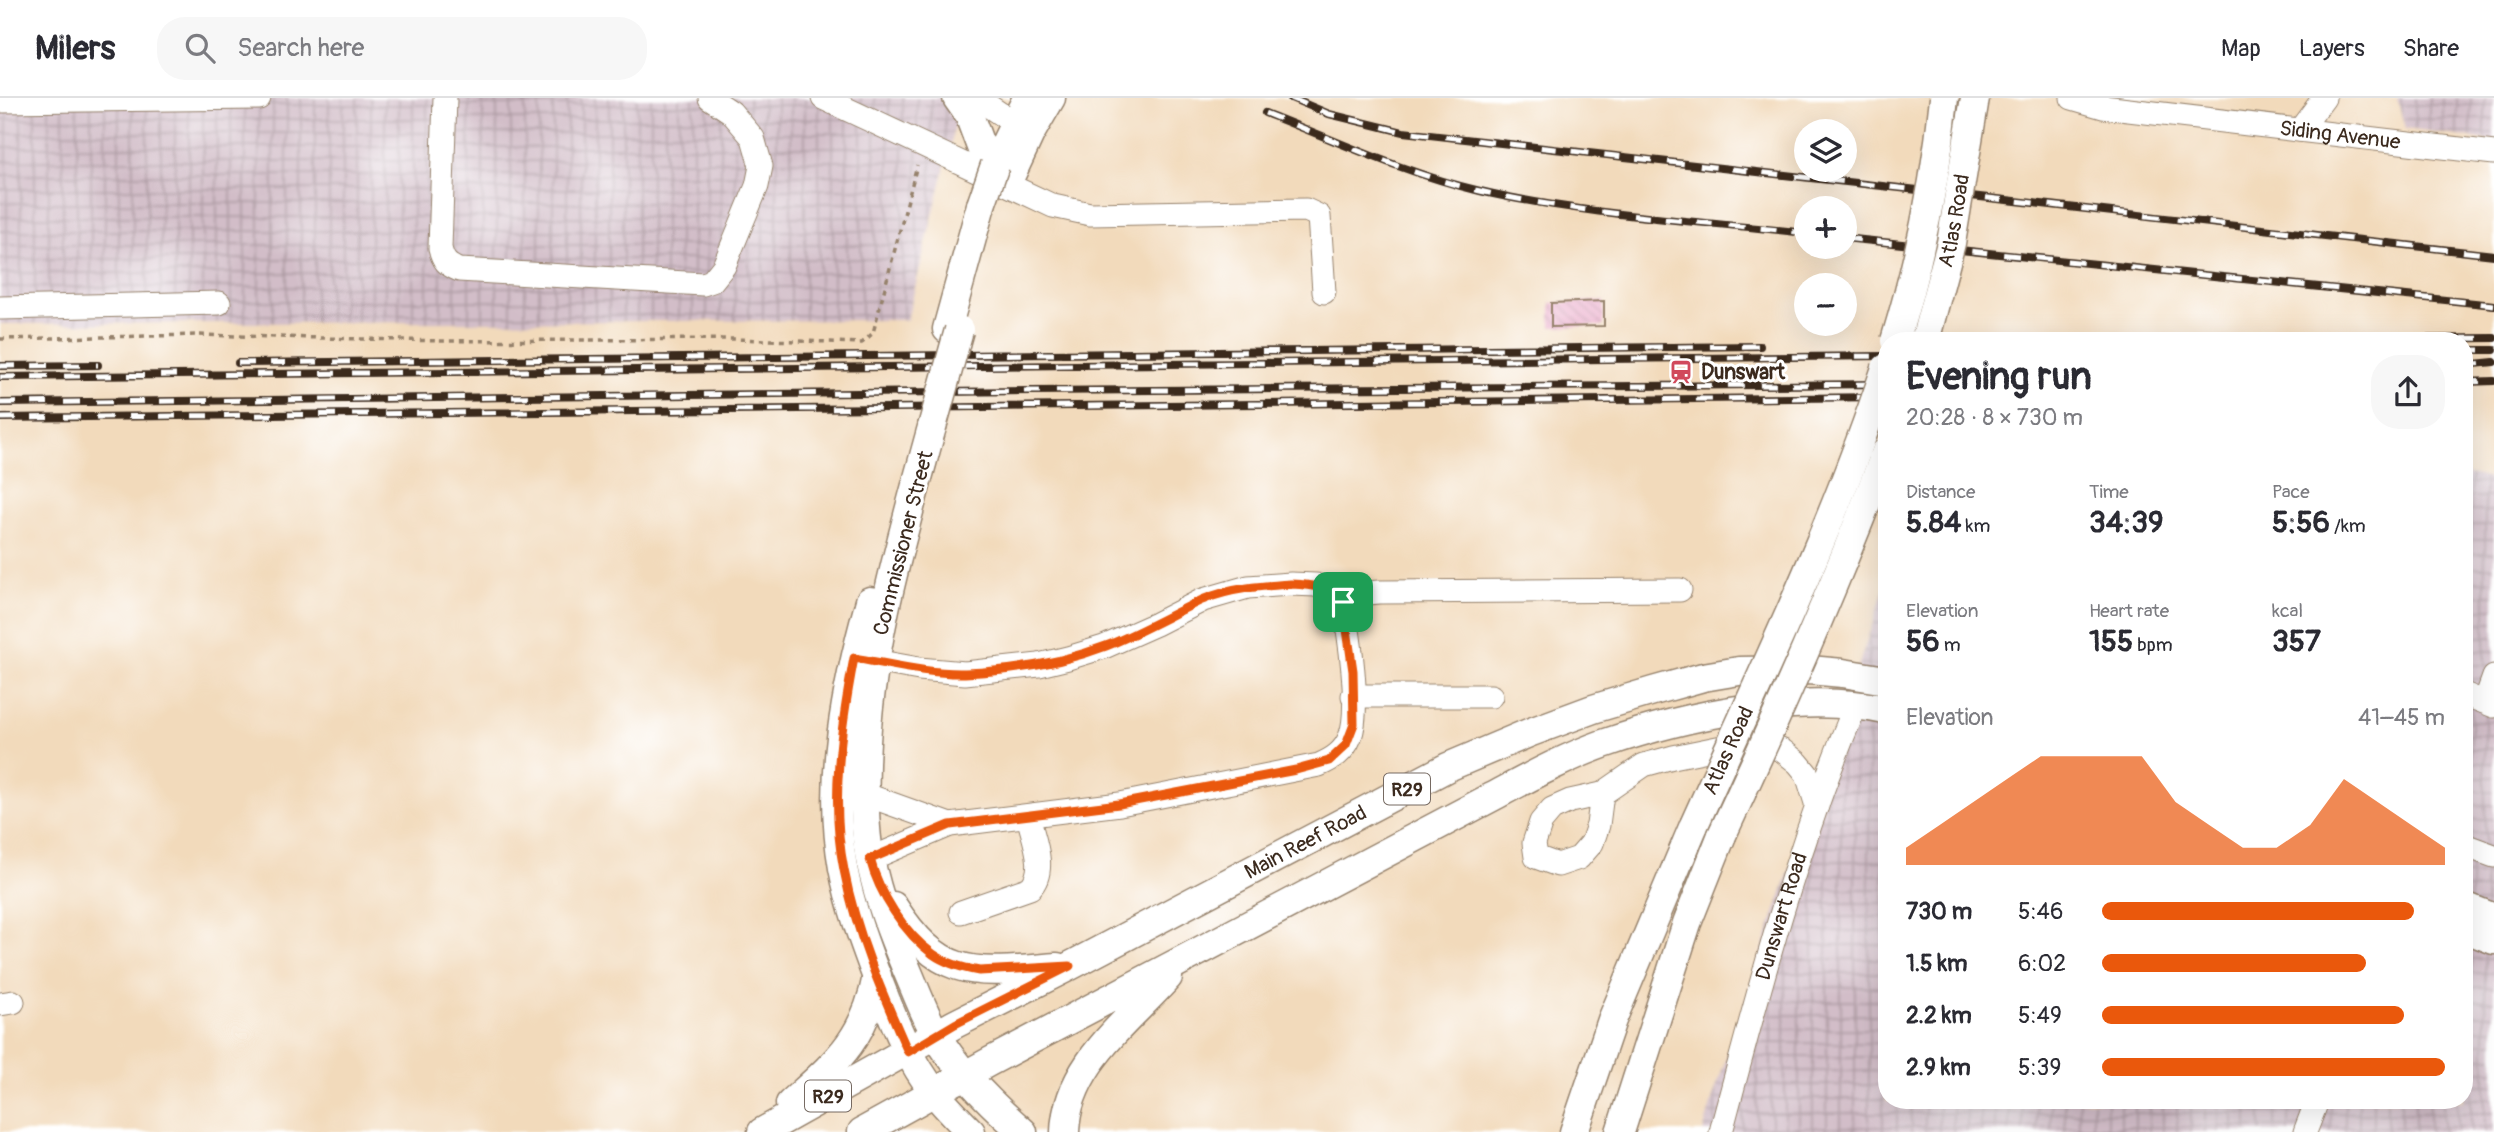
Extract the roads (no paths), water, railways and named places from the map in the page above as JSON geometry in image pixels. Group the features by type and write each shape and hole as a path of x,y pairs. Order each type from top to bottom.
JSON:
{"main road":[{"path":"957,98 969,115 993,181"},
{"name":"Atlas Road","path":"1897,332 1922,236 1937,161 1944,98"},
{"name":"Atlas Road","path":"1927,332 1951,243 1975,98"},
{"name":"Commissioner Street","path":"971,1132 934,1093 908,1052 851,903 843,869 839,829 841,743 993,181 1026,111"},
{"name":"Atlas Road","path":"1574,1132 1612,1020 1694,825 1838,503 1878,390"},
{"name":"Atlas Road","path":"1620,1132 1686,923 1840,568 1878,472"},
{"name":"Commissioner Street","path":"864,660 864,794 873,869 891,934 936,1034 965,1075 1023,1132"},
{"name":"Main Reef Road","path":"761,1132 936,1034 1448,767 1531,732 1593,709 1703,677 1740,671 1809,670 1878,679"},
{"name":"R29","path":"862,1132 1514,785 1602,744 1712,714 1767,706 1815,704 1878,709"},
{"path":"873,869 917,939 935,956 951,964 972,970 998,971 1070,966"},
{"path":"2473,910 2494,918"},
{"path":"2473,932 2494,940"},
{"path":"1065,1132 1070,1098 1097,1052 1182,962"},
{"path":"761,1132 855,1040 872,1000 877,976"}],"street":[{"path":"0,101 258,98"},
{"path":"445,98 440,248 443,260 449,266 459,271 703,284 712,281 724,265 757,186 761,166 753,138 731,112 710,98"},
{"path":"823,98 1053,206 1090,214 1306,209 1319,216 1324,292"},
{"path":"977,98 1026,111"},
{"name":"Siding Avenue","path":"2072,98 2103,107 2494,153"},
{"path":"2300,130 2324,98"},
{"path":"0,308 219,303"},
{"path":"864,660 965,673 1039,665 1104,647 1203,600 1248,587 1291,584 1316,585 1335,594 1343,602 1351,649 1354,724 1340,753 1319,765 1119,804 950,825 873,869"},
{"path":"1343,602 1367,593 1379,592 1680,590"},
{"path":"2481,701 2494,677"},
{"path":"1353,696 1491,696"},
{"name":"Dunswart Road","path":"1721,1132 1763,975 1817,806 1855,707"},
{"path":"1602,794 1644,765 1730,745 1762,742 1783,751 1798,763 1807,774 1817,806"},
{"path":"864,794 950,825"},
{"path":"961,912 1030,888 1035,883 1039,865 1028,816"},
{"path":"2473,848 2494,856"},
{"path":"2305,1132 2314,1109"}],"railway":[{"path":"1291,98 1329,114 1403,132 2494,255"},
{"path":"1265,113 1398,166 1480,191 1601,212 1794,232"},
{"path":"1857,239 2494,305"},
{"path":"2473,338 2494,338"},
{"path":"238,363 1760,346"},
{"path":"2473,350 2494,350"},
{"path":"0,377 1878,356"},
{"path":"2473,364 2494,362"},
{"path":"0,366 98,365"},
{"path":"2473,382 2494,381"},
{"path":"0,403 1878,384"},
{"path":"0,418 1878,397"}],"place":[{"name":"Dunswart","path":"1681,372"}]}
